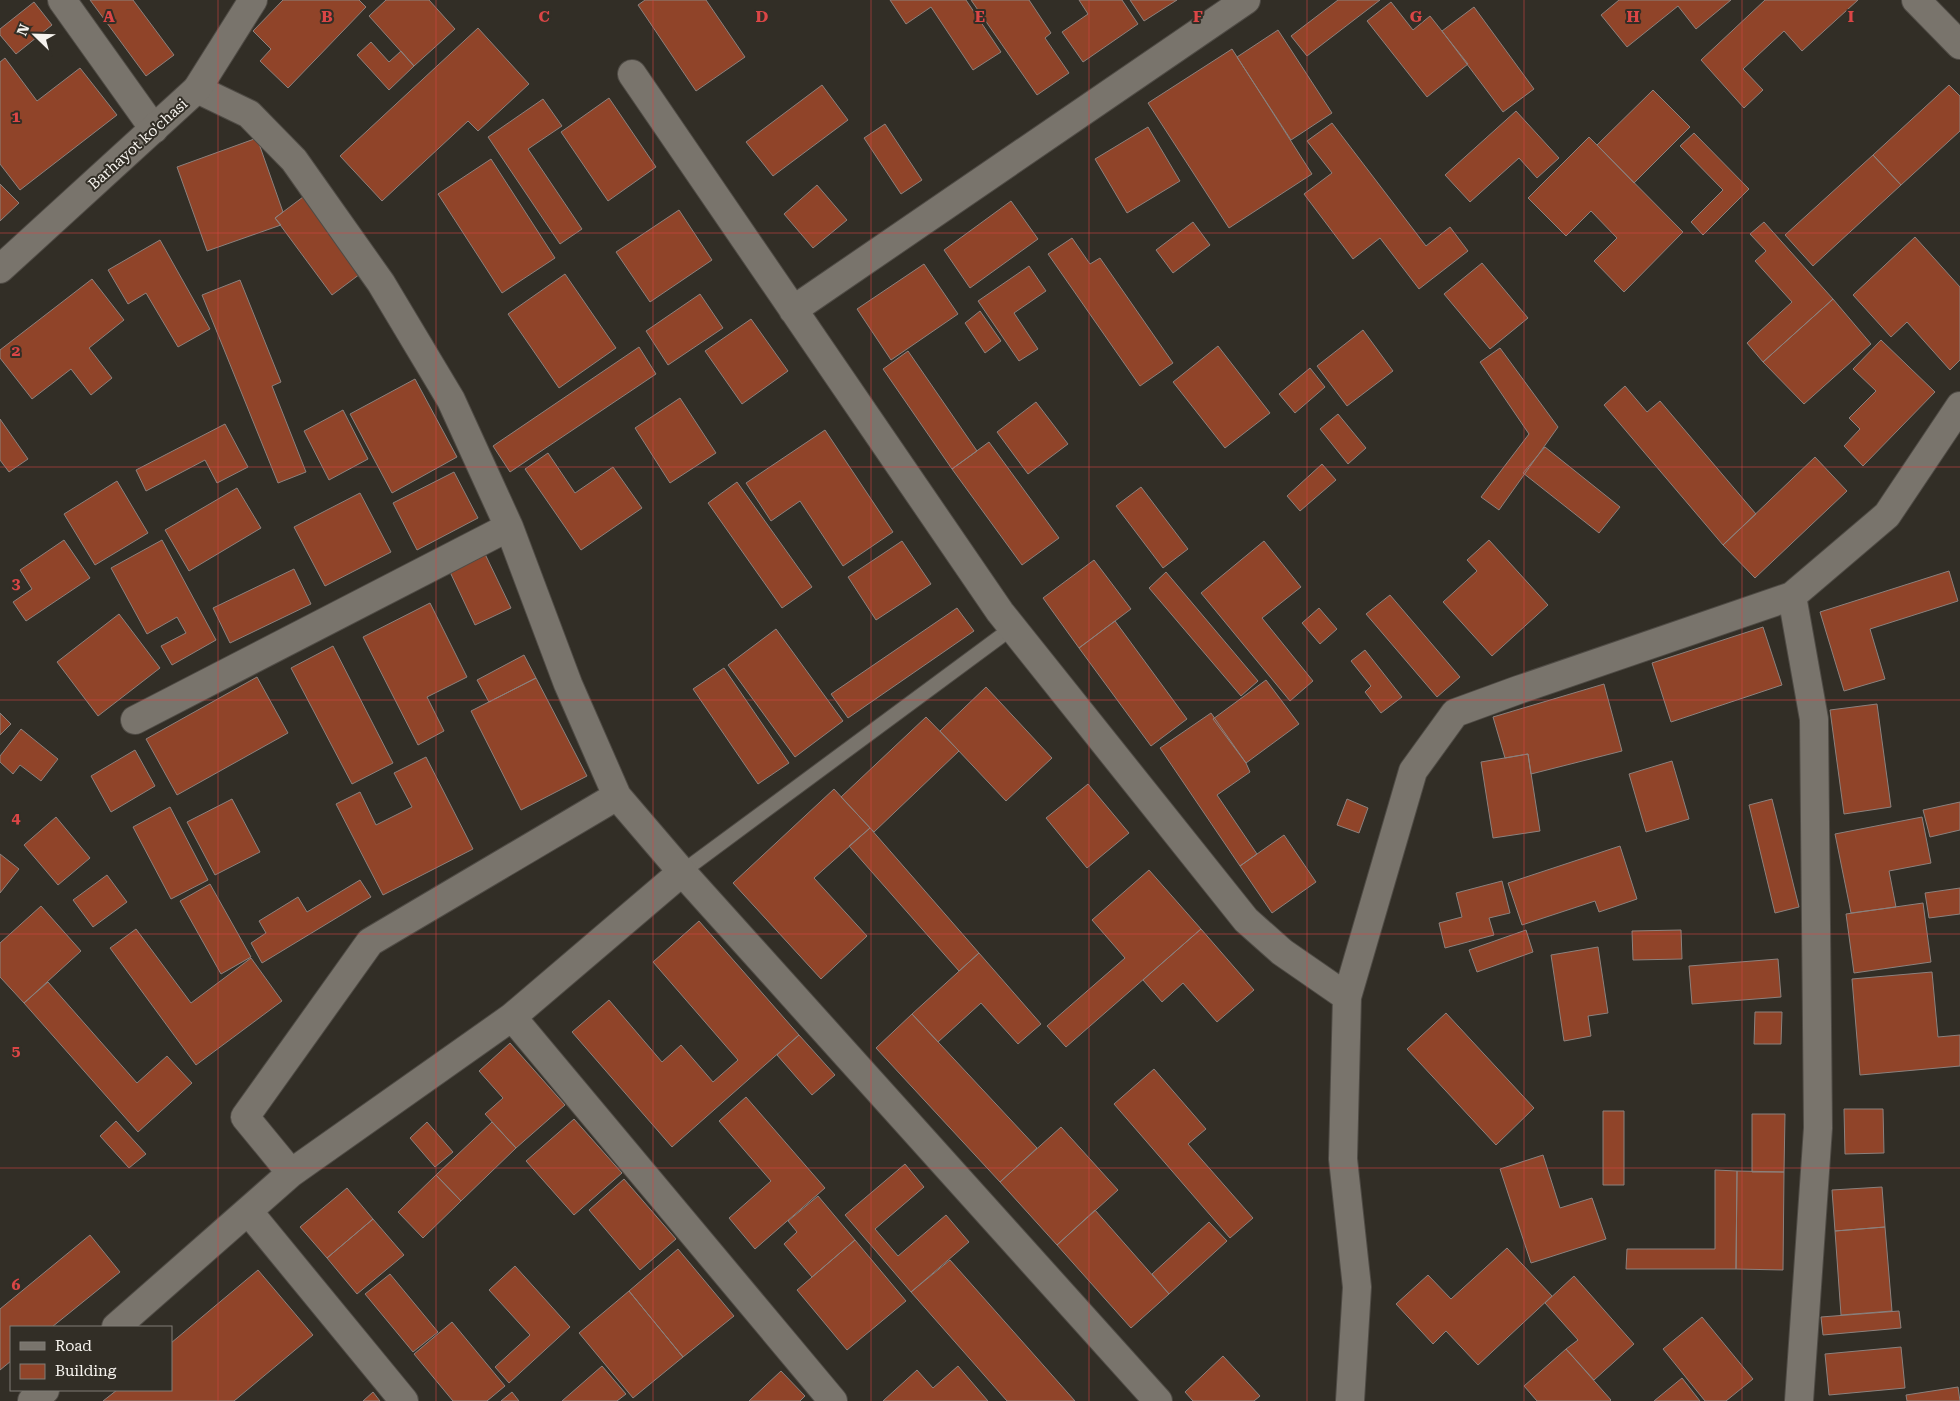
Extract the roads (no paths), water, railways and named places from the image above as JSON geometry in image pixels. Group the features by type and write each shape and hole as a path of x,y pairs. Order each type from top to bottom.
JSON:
{"street":[{"path":"62,0 154,129"},
{"name":"Barhayot ko'chasi","path":"0,269 197,89 253,0"},
{"path":"793,310 1246,0"},
{"path":"1916,0 1960,45"},
{"path":"632,74 1012,628 1246,920 1282,952 1347,997"},
{"path":"197,89 249,114 294,160 381,283 450,400 509,527 568,684 617,796 682,872 1158,1401"},
{"path":"1350,1401 1357,1287 1343,1159 1347,997 1413,771 1455,713 1792,596 1887,515 1960,406"},
{"path":"135,720 509,527"},
{"path":"1792,596 1814,719 1818,1128 1799,1401"},
{"path":"291,1173 245,1117 370,942 617,796"},
{"path":"117,1326 291,1173 512,1017 682,872"},
{"path":"512,1017 833,1401"},
{"path":"248,1210 404,1401"},
{"path":"32,1401 44,1391"}],"lane":[{"path":"682,872 1012,628"}]}
